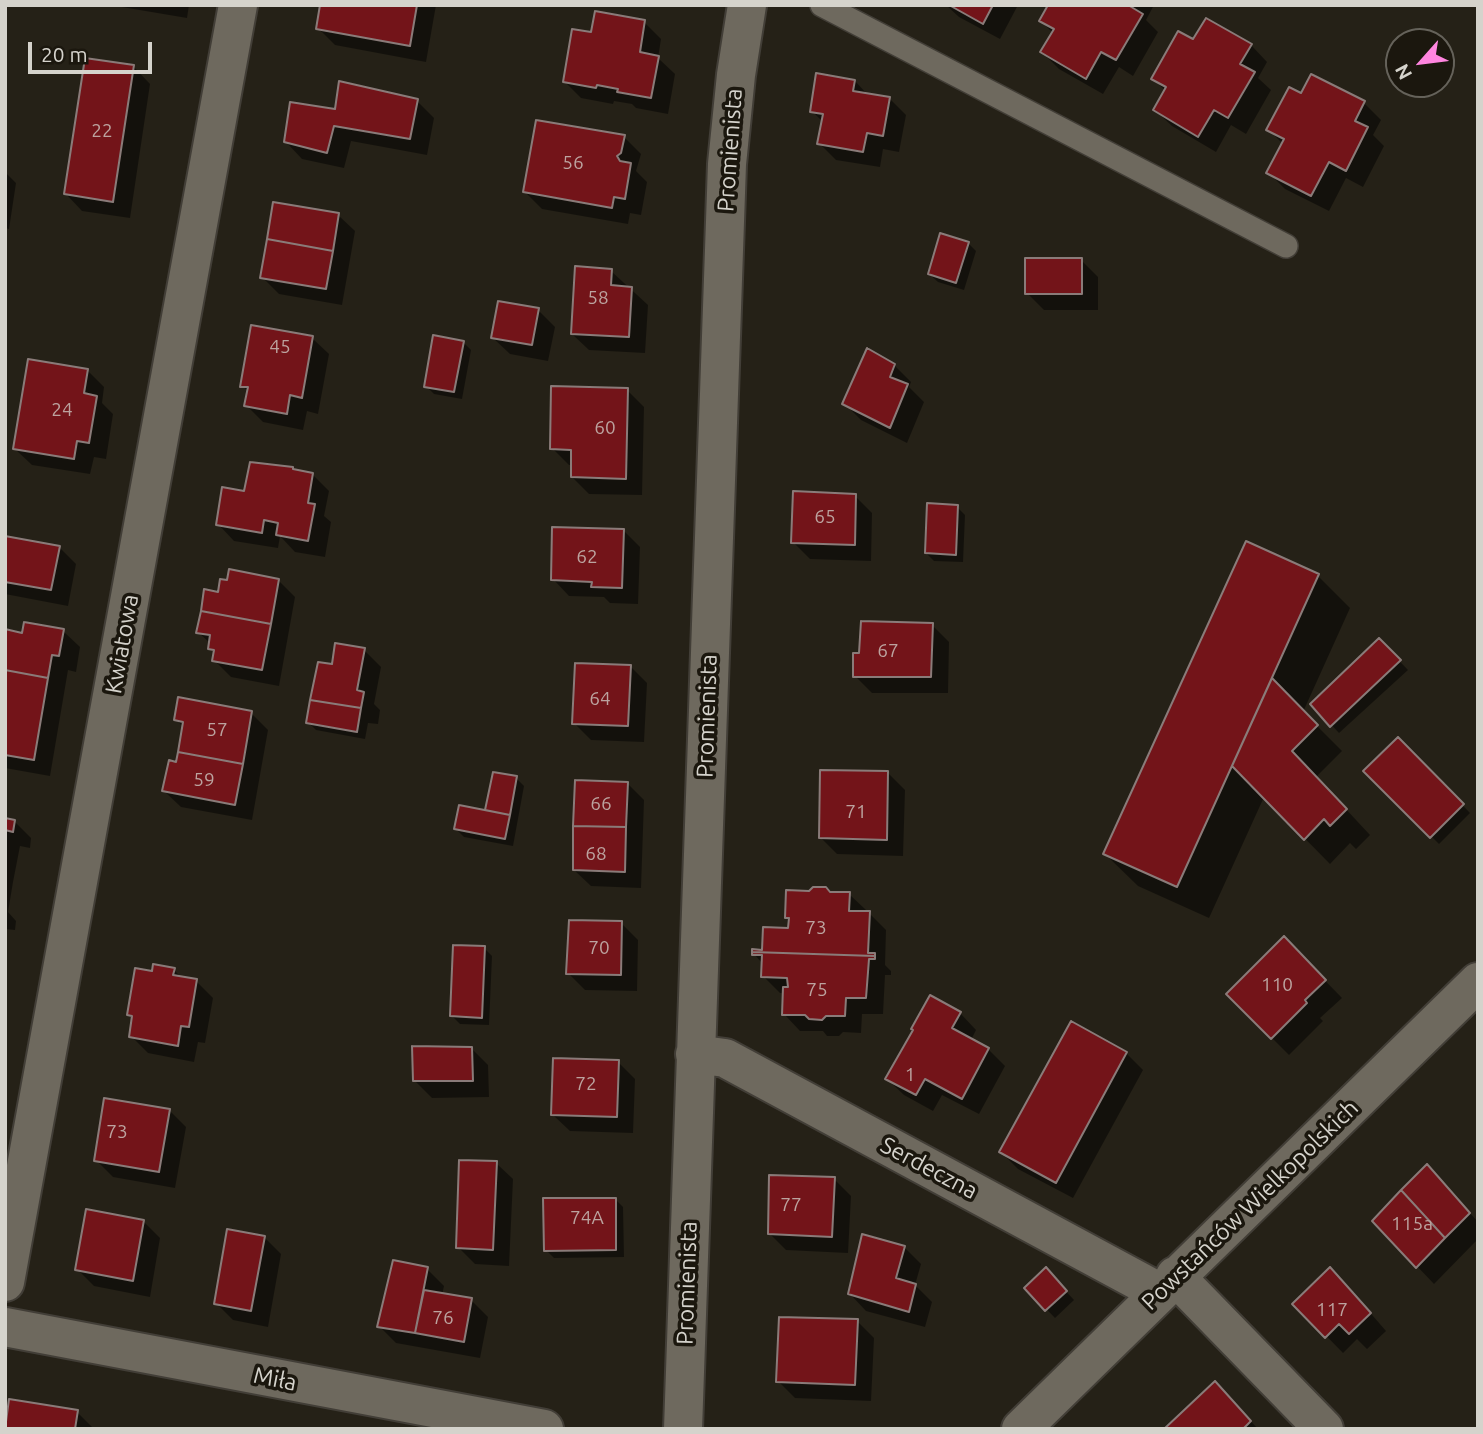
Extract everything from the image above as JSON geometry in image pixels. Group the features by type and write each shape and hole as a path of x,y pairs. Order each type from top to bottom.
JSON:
{"street":[{"name":"Kwiatowa","path":"5,1282 238,5"},
{"name":"Promienista","path":"682,1429 727,164 736,75 747,5"},
{"name":"Powstańców Wielkopolskich","path":"1021,1429 1478,982"},
{"name":"Serdeczna","path":"695,1054 724,1058 1167,1284 1324,1429"},
{"name":"Miła","path":"5,1327 544,1429"}],"lane":[{"path":"822,5 1286,246"}],"building":[{"path":"320,5 417,5 410,46 316,29"},
{"path":"949,5 993,5 983,24"},
{"path":"1048,5 1128,5 1143,14 1116,60 1101,52 1086,79 1040,52 1054,29 1039,21"},
{"path":"595,11 645,20 640,52 659,56 651,98 617,92 618,89 597,85 596,88 563,82 572,29 591,32"},
{"path":"1206,18 1252,44 1240,64 1255,72 1228,118 1214,110 1198,137 1153,110 1166,87 1151,79 1178,31 1193,39"},
{"path":"85,58 134,65 113,202 64,194"},
{"path":"816,73 855,80 853,91 890,97 883,136 867,133 863,152 817,144 823,114 810,112"},
{"path":"1311,74 1365,101 1355,121 1368,127 1346,171 1329,162 1311,196 1266,173 1284,139 1266,130 1289,87 1301,93"},
{"path":"339,81 418,99 410,139 334,126 327,153 284,142 290,102 335,109"},
{"path":"536,120 625,135 621,153 617,156 620,161 631,163 625,199 614,197 612,208 523,192"},
{"path":"273,202 339,213 333,251 267,239"},
{"path":"940,233 969,242 956,283 928,274"},
{"path":"267,239 333,251 326,289 260,278"},
{"path":"1025,258 1082,258 1082,294 1025,294"},
{"path":"575,266 612,269 611,285 632,287 629,337 571,334"},
{"path":"498,301 539,308 532,345 491,338"},
{"path":"251,325 313,336 302,398 290,395 287,414 244,406 248,387 240,387"},
{"path":"433,335 464,341 454,392 424,387"},
{"path":"867,348 895,364 890,377 908,384 890,428 842,404"},
{"path":"28,359 88,369 84,393 97,396 89,443 77,441 74,459 13,449"},
{"path":"551,386 628,388 626,479 571,477 571,450 550,449"},
{"path":"250,462 293,467 313,473 308,503 315,504 308,541 276,535 278,523 264,520 262,533 216,525 222,487 244,491"},
{"path":"793,491 856,494 855,545 791,543"},
{"path":"927,503 958,505 956,555 925,553"},
{"path":"552,527 624,529 622,588 591,587 592,582 551,580"},
{"path":"5,536 60,546 51,590 5,582"},
{"path":"1246,541 1319,574 1177,887 1103,854"},
{"path":"229,569 279,579 271,624 201,611 204,589 218,592 220,579 227,580"},
{"path":"201,611 271,624 262,670 212,661 214,650 208,649 210,635 196,633"},
{"path":"861,621 933,623 931,677 853,677 853,653 859,653"},
{"path":"24,622 64,629 59,656 52,655 48,678 5,670 5,629 22,633"},
{"path":"1379,638 1401,660 1330,727 1310,704"},
{"path":"335,643 365,648 357,690 364,692 361,708 310,700 318,662 332,664"},
{"path":"575,663 631,665 628,726 572,724"},
{"path":"5,670 48,678 34,760 5,755"},
{"path":"1272,678 1318,725 1292,751 1347,809 1330,826 1324,819 1304,840 1232,766"},
{"path":"178,697 252,711 243,764 178,752 183,722 174,720"},
{"path":"310,700 361,708 357,732 306,723"},
{"path":"1398,737 1464,804 1430,838 1363,771"},
{"path":"178,752 243,764 235,805 162,791 169,760 176,762"},
{"path":"820,770 888,771 887,840 819,838"},
{"path":"493,772 517,776 510,815 485,810"},
{"path":"575,780 628,782 626,827 573,826"},
{"path":"459,805 510,815 505,839 454,829"},
{"path":"5,818 15,820 13,832 5,830"},
{"path":"573,826 626,827 625,872 573,870"},
{"path":"813,887 826,887 830,892 850,892 849,911 870,911 868,953 875,953 875,956 752,952 752,949 762,950 763,927 788,928 789,918 785,918 786,890 809,891"},
{"path":"569,920 622,921 621,975 566,974"},
{"path":"1284,936 1326,980 1271,1039 1226,994"},
{"path":"453,945 485,946 482,1018 450,1016"},
{"path":"752,952 875,956 875,959 869,959 866,998 846,998 845,1016 826,1016 822,1020 809,1019 805,1015 782,1015 783,987 788,987 787,978 761,977 762,955 752,955"},
{"path":"153,964 175,968 173,975 197,979 189,1027 181,1026 178,1046 129,1037 132,1016 127,1015 135,968 152,971"},
{"path":"930,995 961,1012 952,1028 989,1048 962,1099 925,1079 916,1095 885,1079"},
{"path":"1071,1021 1127,1052 1056,1183 999,1152"},
{"path":"412,1046 472,1047 473,1081 413,1081"},
{"path":"553,1058 619,1060 617,1117 551,1115"},
{"path":"104,1098 170,1109 159,1172 94,1161"},
{"path":"459,1160 497,1161 493,1250 456,1248"},
{"path":"1427,1164 1470,1213 1445,1238 1401,1190"},
{"path":"769,1175 835,1177 832,1237 768,1234"},
{"path":"1401,1190 1445,1238 1416,1268 1372,1221"},
{"path":"543,1198 616,1198 616,1250 544,1251"},
{"path":"86,1209 144,1220 133,1281 75,1270"},
{"path":"227,1229 265,1236 251,1311 214,1304"},
{"path":"862,1234 905,1246 896,1278 916,1284 909,1312 848,1294"},
{"path":"393,1260 428,1267 415,1333 377,1327"},
{"path":"1046,1267 1067,1291 1045,1311 1024,1288"},
{"path":"1330,1267 1371,1313 1349,1334 1339,1324 1325,1338 1292,1304"},
{"path":"424,1290 472,1298 464,1342 415,1333"},
{"path":"779,1317 858,1319 855,1385 776,1382"},
{"path":"1215,1381 1251,1421 1243,1429 1164,1429"},
{"path":"9,1399 78,1410 75,1429 5,1429"}]}
